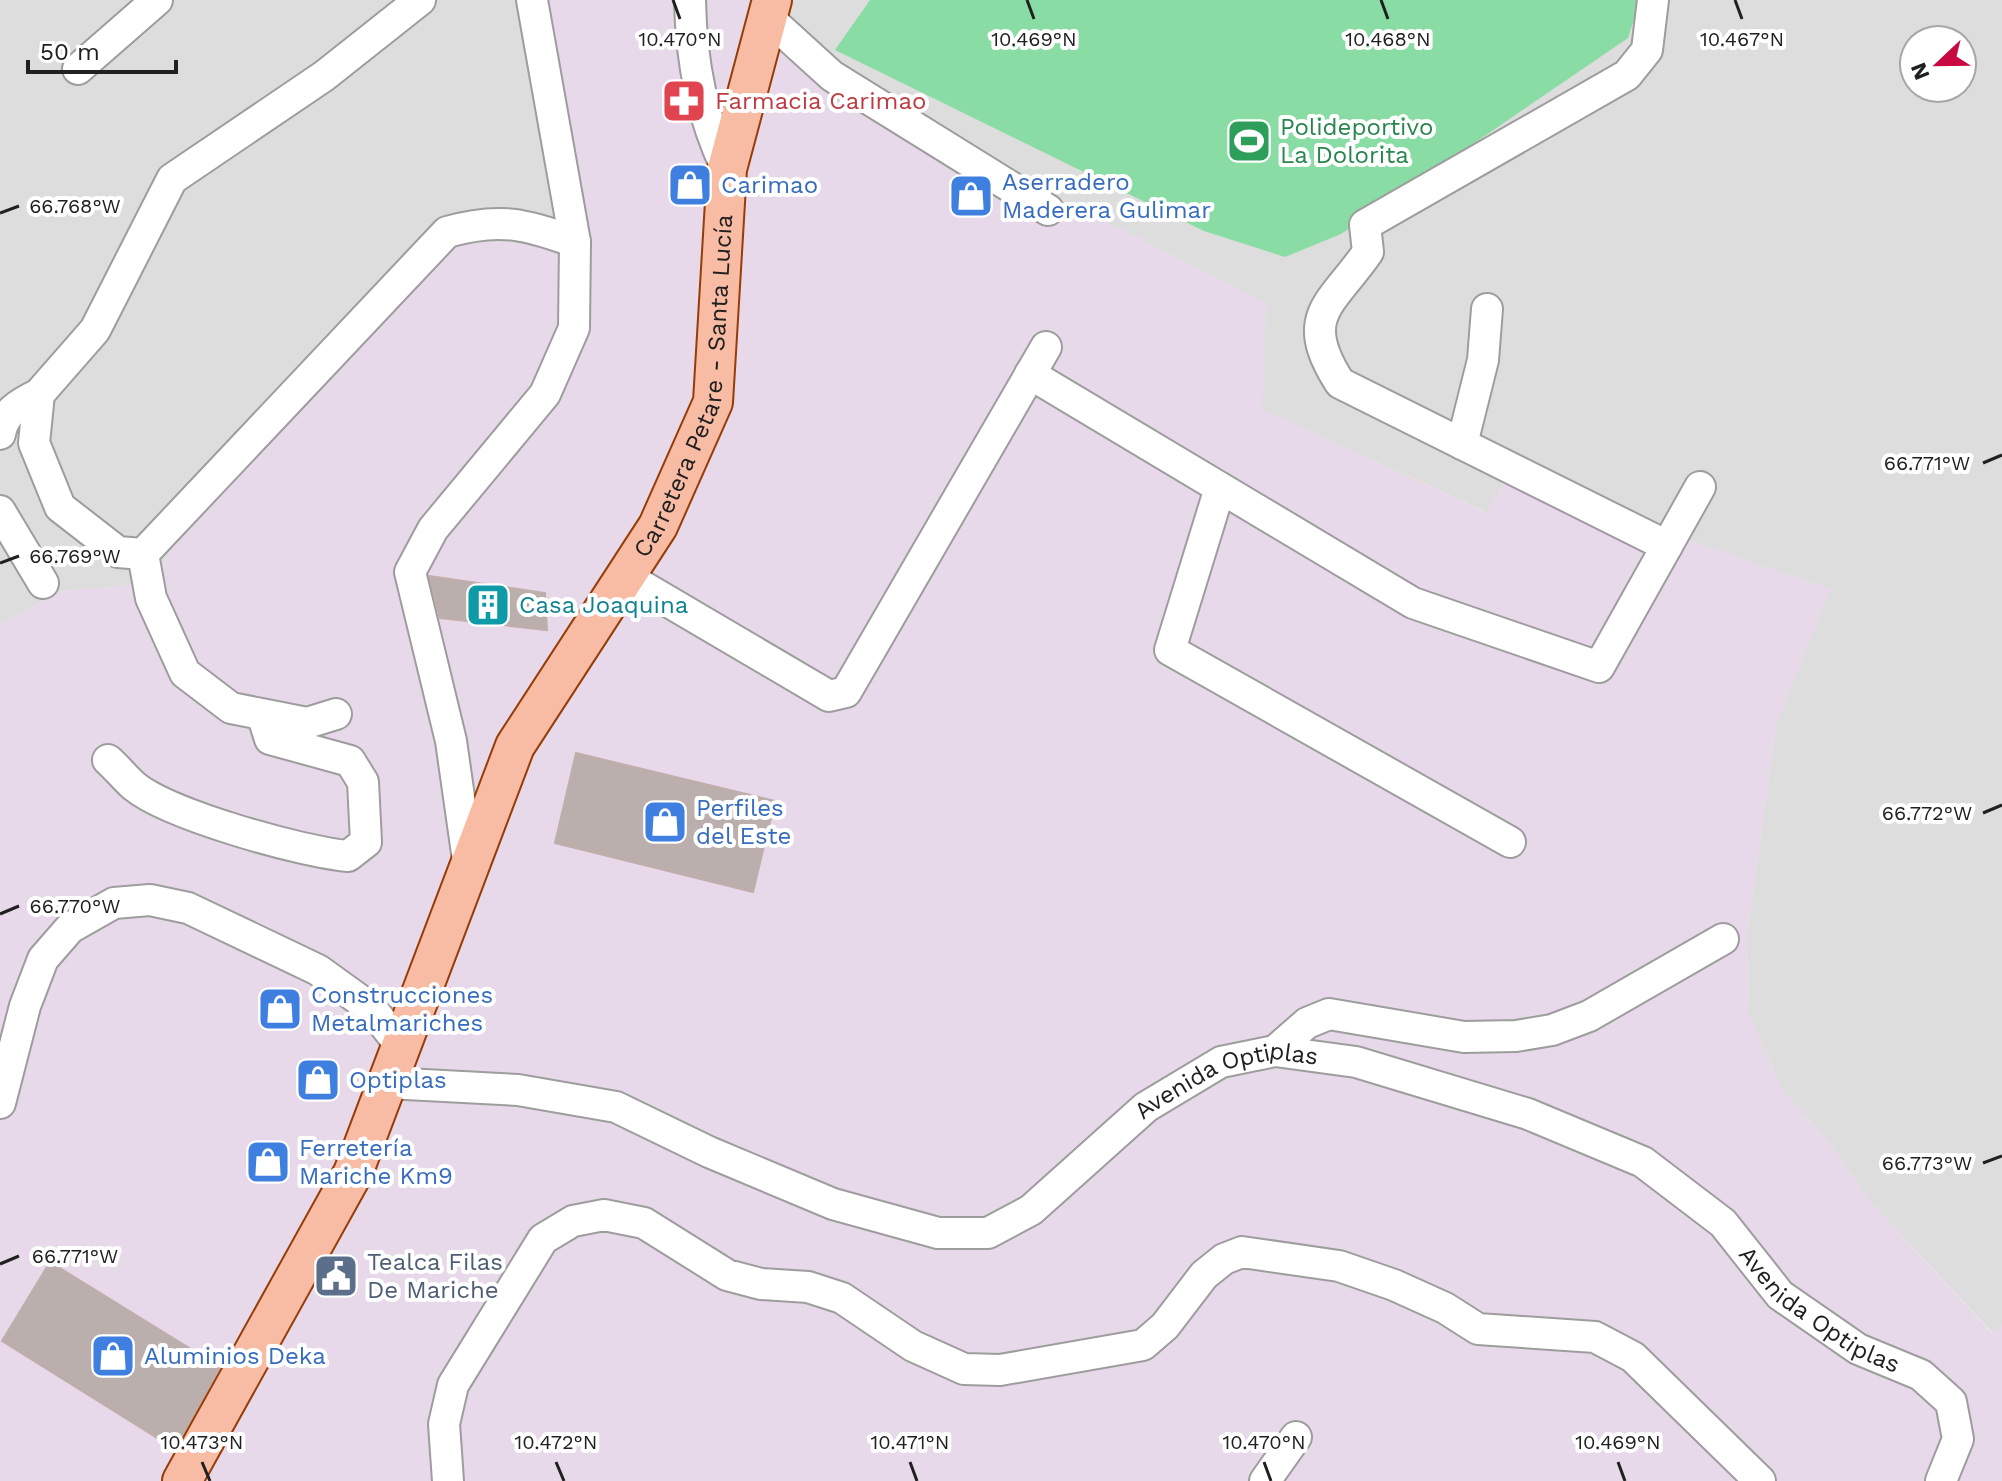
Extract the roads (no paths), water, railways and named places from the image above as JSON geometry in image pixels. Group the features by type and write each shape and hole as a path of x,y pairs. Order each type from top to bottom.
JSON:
{"main road":[{"name":"Carretera Petare - Santa Lucía","path":"182,1481 353,1173 515,746 658,526 713,402 727,169 769,8"}],"street":[{"path":"78,69 157,0"},
{"path":"0,434 2,424 17,404 39,394 95,330 172,179 324,76 420,0"},
{"path":"469,867 451,741 410,572 433,529 545,394 574,328 575,242 532,0"},
{"path":"690,0 699,91 709,132 727,169"},
{"path":"1653,0 1647,50 1627,75 1365,225 1368,252 1322,309 1319,334 1327,363 1340,383 1667,546"},
{"path":"769,8 832,76 1048,210"},
{"path":"143,554 447,232 479,223 525,224 575,242"},
{"path":"1462,444 1483,360 1487,309"},
{"path":"625,576 829,696 846,692 1046,347"},
{"path":"1030,374 1413,603 1599,667 1700,487"},
{"path":"39,394 34,443 60,507 118,552 143,554"},
{"path":"1220,488 1170,650 1510,842"},
{"path":"0,511 43,583"},
{"path":"143,554 151,598 185,673 231,708 263,717 307,723 336,714"},
{"path":"108,760 135,787 176,809 317,853 348,856 366,842 363,782 350,761 270,739 263,717"},
{"path":"0,1103 25,1006 43,959 70,928 114,903 150,900 188,908 318,970 372,1009 401,1046"},
{"path":"1275,1051 1307,1023 1329,1014 1464,1037 1516,1036 1552,1030 1589,1016 1723,939"},
{"name":"Avenida Optiplas","path":"387,1083 518,1090 616,1107 709,1152 833,1204 938,1233 988,1233 1031,1210 1146,1107 1221,1062 1275,1051 1356,1062 1528,1114 1643,1162 1723,1223 1780,1295 1858,1349 1921,1375 1951,1402 1958,1439 1941,1481"},
{"path":"448,1481 444,1424 453,1385 543,1239 573,1221 604,1215 644,1223 727,1275 761,1284 808,1287 842,1298 913,1346 964,1369 1000,1370 1143,1345 1165,1326 1204,1275 1224,1259 1242,1252 1339,1266 1394,1285 1445,1308 1478,1329 1583,1336 1608,1344 1633,1357 1760,1481"},
{"path":"1265,1481 1296,1437"}],"place":[{"name":"Farmacia Carimao","path":"684,101"},
{"name":"Polideportivo La Dolorita","path":"1249,141"},
{"name":"Carimao","path":"690,185"},
{"name":"Aserradero Maderera Gulimar","path":"971,196"},
{"name":"Casa Joaquina","path":"488,605"},
{"name":"Perfiles del Este","path":"665,822"},
{"name":"Construcciones Metalmariches","path":"280,1009"},
{"name":"Optiplas","path":"318,1080"},
{"name":"Ferretería Mariche Km9","path":"268,1162"},
{"name":"Tealca Filas De Mariche","path":"336,1276"},
{"name":"Aluminios Deka","path":"113,1356"}]}
